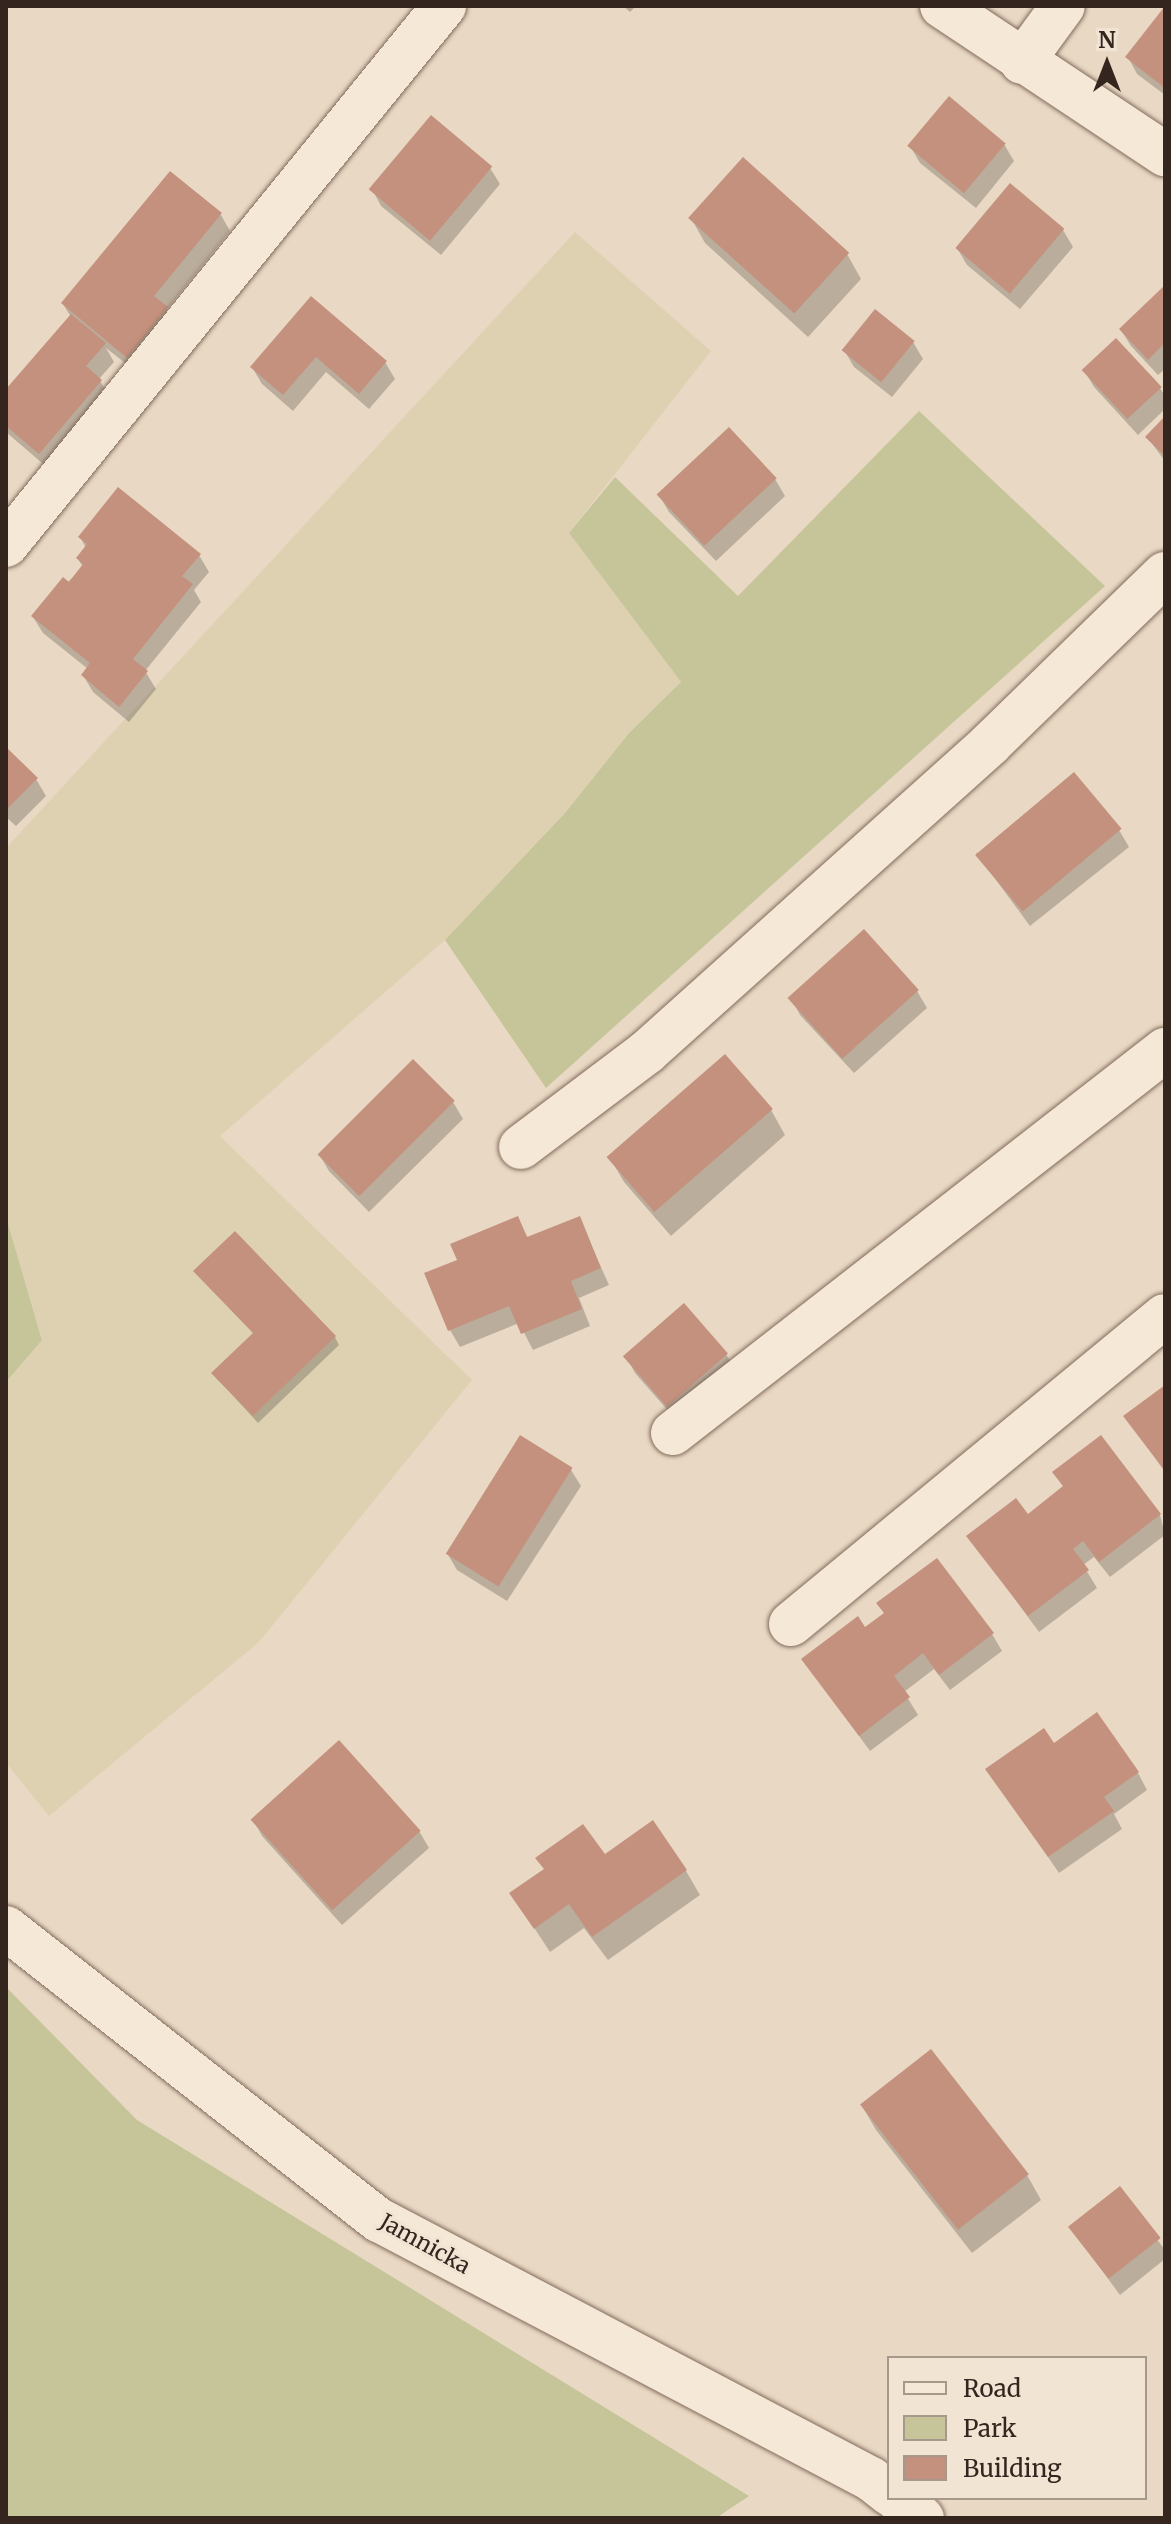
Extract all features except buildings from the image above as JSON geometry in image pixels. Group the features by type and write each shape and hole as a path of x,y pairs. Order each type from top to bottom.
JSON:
{"street":[{"path":"6,545 444,6"},
{"path":"942,6 1022,62 1165,154"},
{"path":"1022,62 1063,6"},
{"path":"521,1147 647,1052 990,744 1165,574"},
{"path":"673,1433 1165,1050"},
{"path":"791,1624 1165,1316"},
{"name":"Jamnicka","path":"6,1928 379,2220 871,2479 887,2491"},
{"path":"899,2500 922,2518"}],"shaded area":[{"path":"575,232 711,351 569,533 681,682 629,733 565,813 445,940 220,1136 472,1380 259,1642 49,1816 6,1763 6,1382 42,1339 6,1217 6,848"}],"green space":[{"path":"919,411 1105,586 546,1088 445,940 565,813 629,733 681,682 569,533 615,477 738,596"},
{"path":"6,1217 42,1340 6,1382"},
{"path":"6,1987 137,2120 749,2496 716,2518 6,2518"}]}
